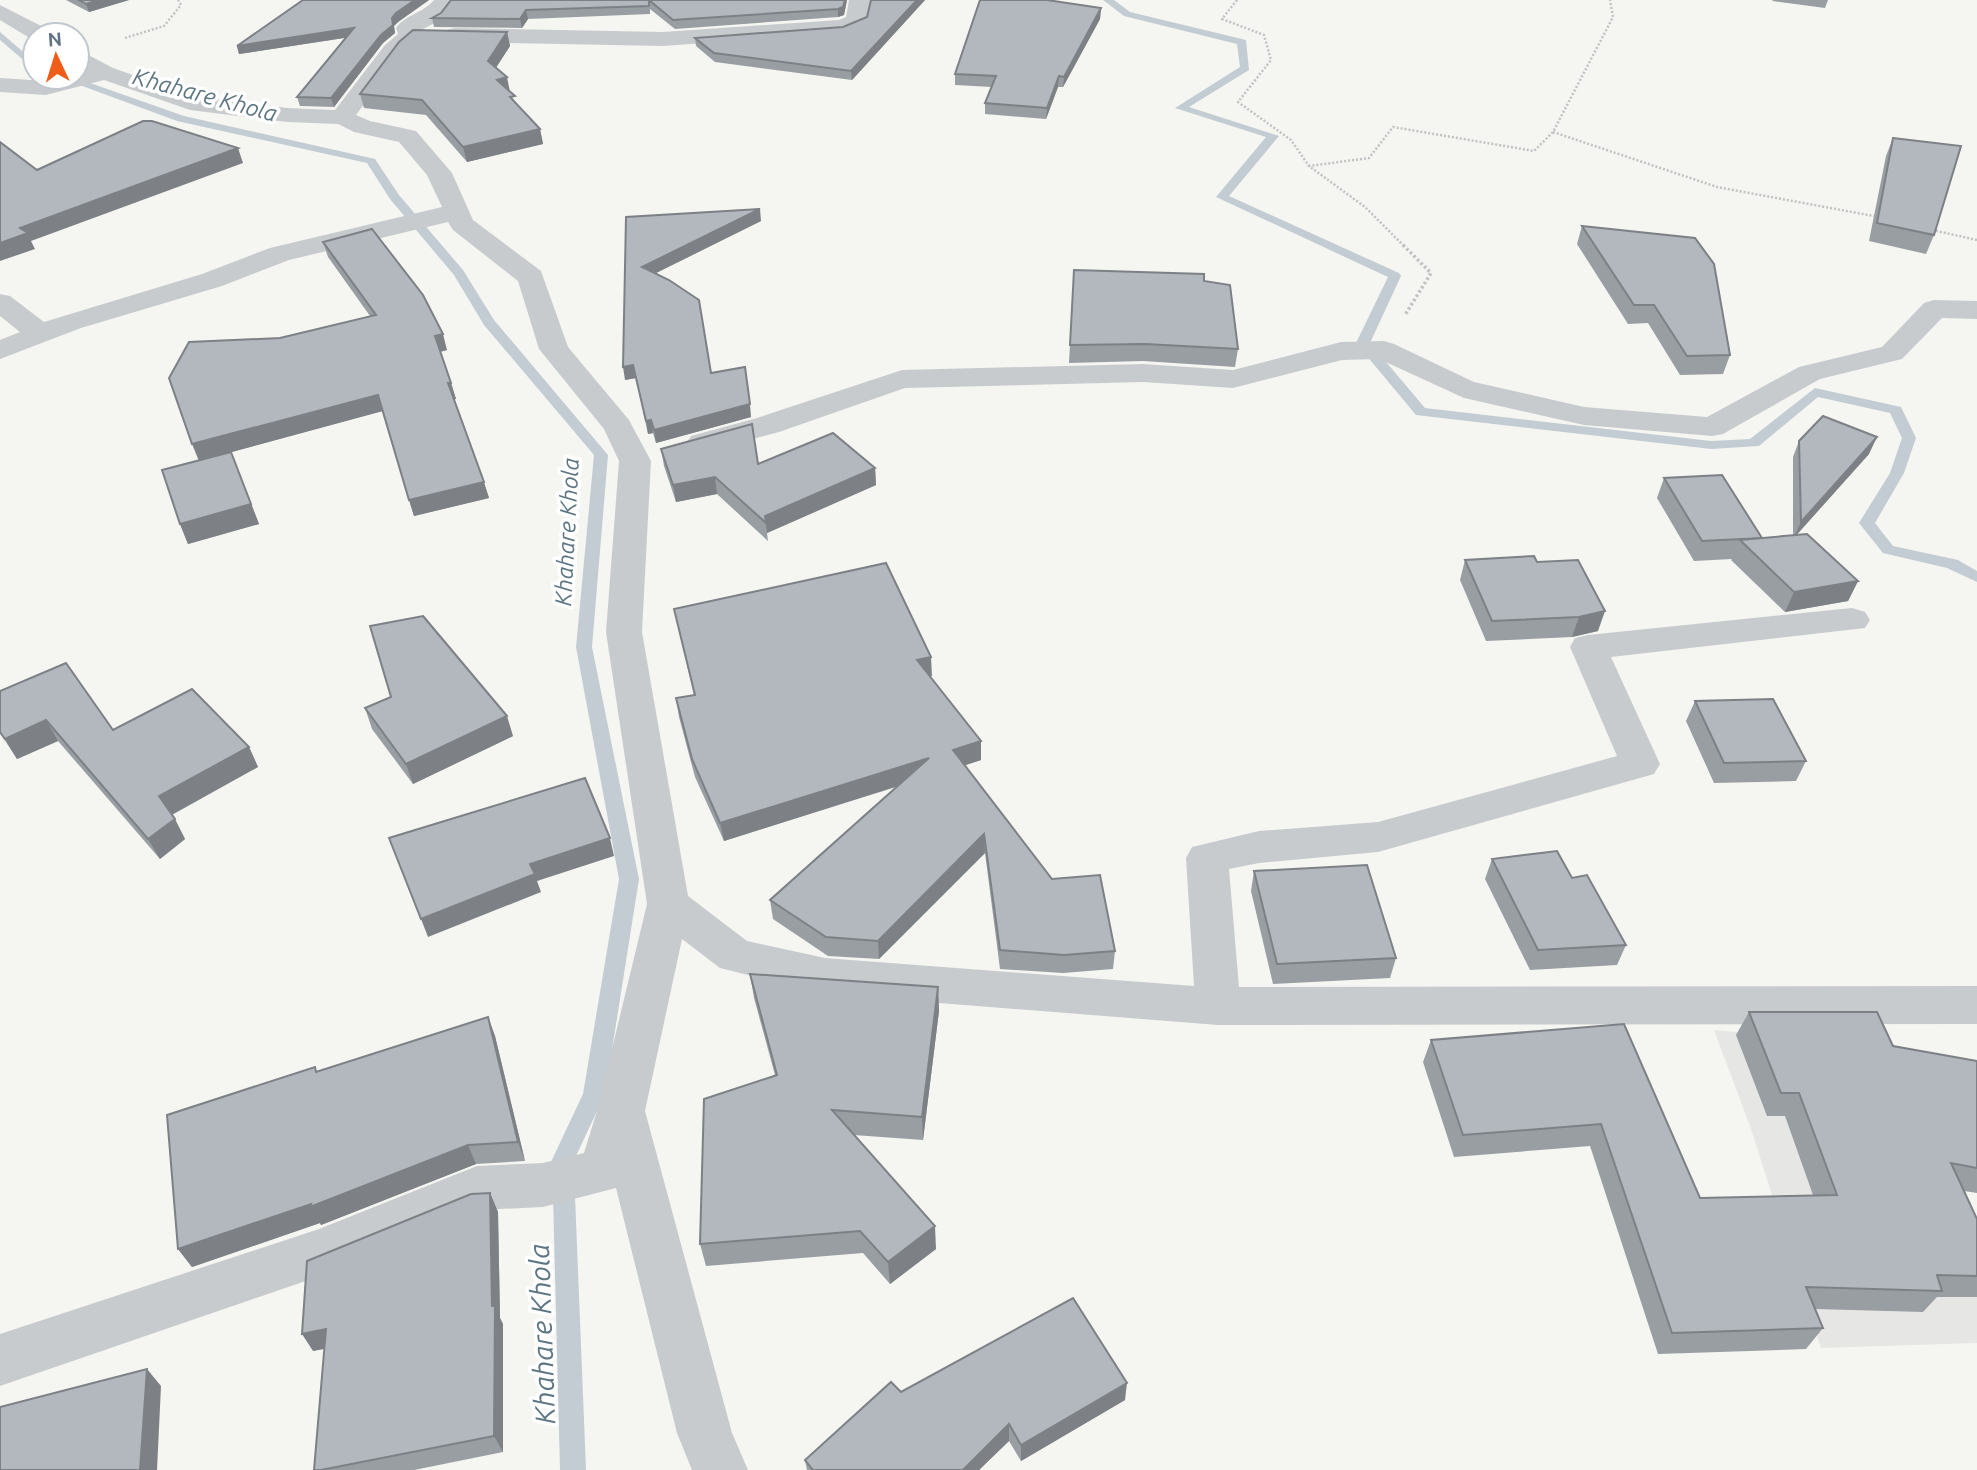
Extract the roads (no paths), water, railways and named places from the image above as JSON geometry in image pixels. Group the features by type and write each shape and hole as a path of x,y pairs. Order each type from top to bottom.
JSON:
{"street":[{"path":"410,35 407,28 433,15 445,0"},
{"path":"342,117 393,50 410,35 663,39 843,26 857,20 860,0"},
{"path":"0,11 21,23"},
{"path":"0,85 46,88 93,69 190,103 287,115 342,117 363,127 407,136 439,173 462,224 531,277 554,349 618,427 635,461 624,632 668,904 621,1111 603,1171 543,1185 477,1188 323,1251 0,1360"},
{"path":"0,350 71,322 212,280 280,254 456,212"},
{"path":"0,302 41,334"},
{"path":"635,461 768,425 902,379 1143,373 1233,379 1341,351 1384,350 1464,389 1584,415 1712,427 1810,373 1892,352 1934,309 1977,310"},
{"path":"1218,1006 1207,858 1259,847 1378,837 1640,764 1588,647 1852,620"},
{"path":"668,904 735,956 825,976 1218,1006 1977,1005"},
{"path":"621,1111 705,1433 720,1470"}],"waterway":[{"path":"1108,0 1127,14 1242,42 1245,68 1180,108 1273,136 1222,197 1395,276 1363,343 1421,412 1711,445 1754,443 1815,392 1896,410 1909,438 1897,473 1867,523 1888,550 1952,564 1977,577"},
{"name":"Khahare Khola","path":"0,35 21,54"},
{"name":"Khahare Khola","path":"91,87 181,119 371,161 394,197 459,273 489,322 601,455 584,647 629,879 594,1094 561,1164"},
{"name":"Khahare Khola","path":"564,1196 573,1470"}]}
